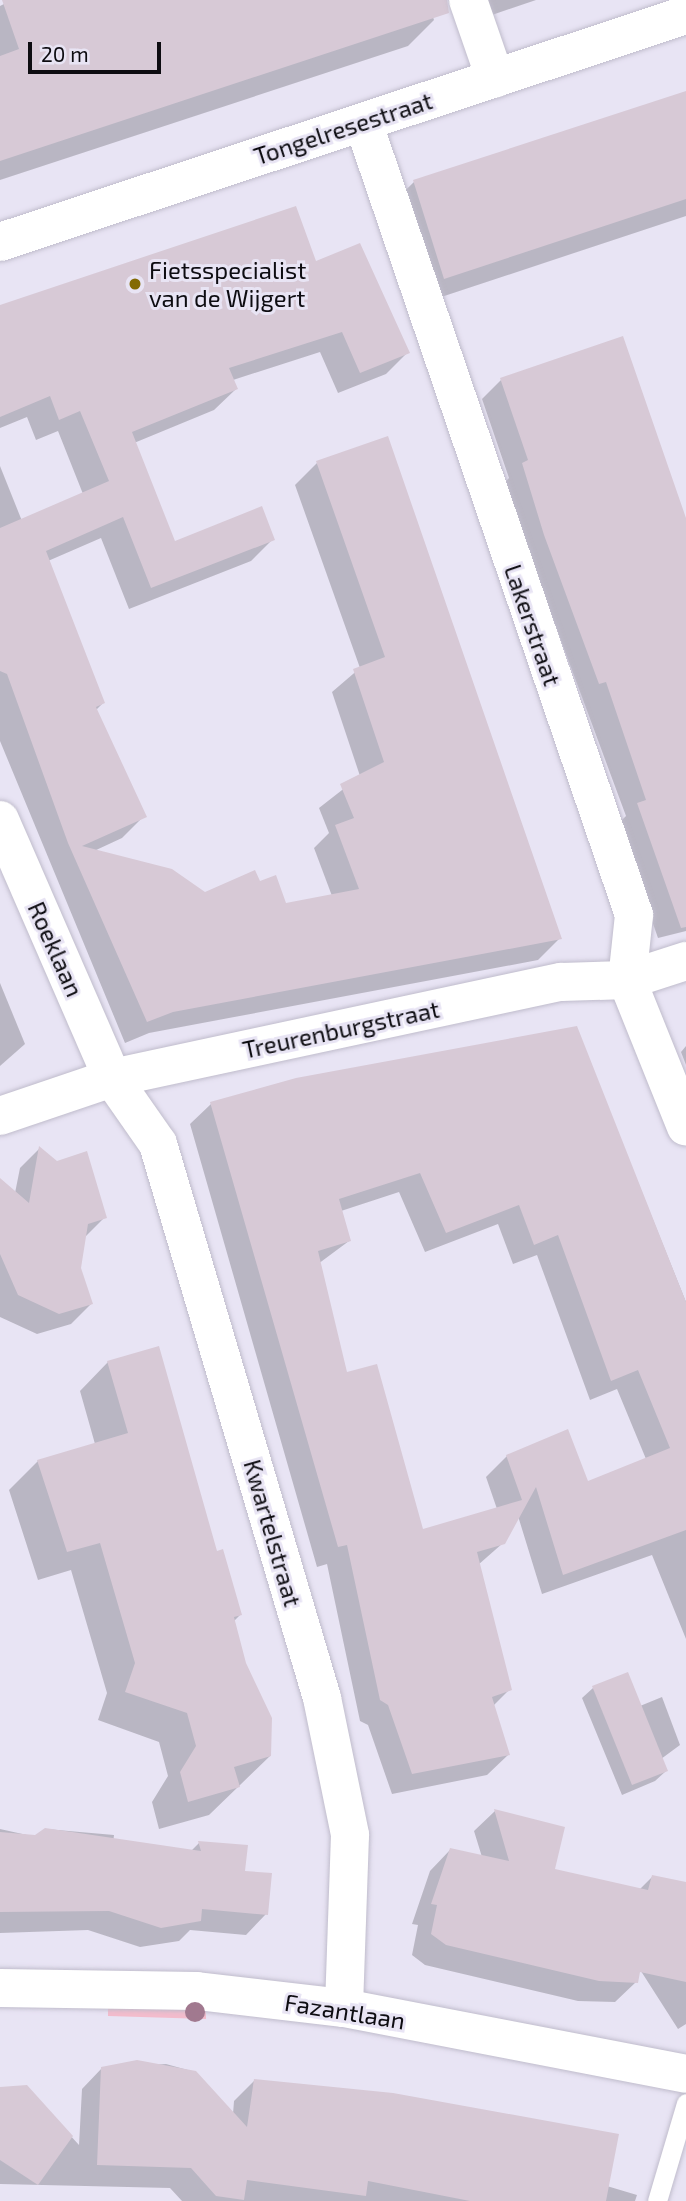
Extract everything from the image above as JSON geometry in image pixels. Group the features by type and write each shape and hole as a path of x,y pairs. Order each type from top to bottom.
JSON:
{"street":[{"path":"468,0 495,78"},
{"name":"Tongelresestraat","path":"0,242 686,15"},
{"name":"Lakerstraat","path":"363,122 440,360 634,915 627,980 686,1127"},
{"name":"Roeklaan","path":"0,820 112,1078"},
{"name":"Treurenburgstraat","path":"0,1116 112,1078 561,982 627,980 686,961"},
{"name":"Kwartelstraat","path":"112,1078 158,1144 322,1698 350,1835 344,2008"},
{"name":"Fazantlaan","path":"0,1988 197,1991 344,2008 686,2074"}],"lane":[{"path":"657,2201 686,2103"}],"shaded area":[{"path":"108,2004 206,2007 206,2019 108,2016"}],"building":[{"path":"2,0 447,0 449,13 0,161 0,56 19,49"},
{"path":"686,91 686,199 444,279 413,180"},
{"path":"296,206 316,261 360,243 410,353 360,373 342,332 229,368 238,389 132,432 175,541 262,506 275,540 151,588 123,517 46,551 105,703 96,707 147,817 82,846 172,869 205,892 255,870 260,881 276,875 286,903 359,889 335,825 354,818 340,784 384,762 353,669 385,657 316,461 388,436 562,939 173,1012 147,1022 68,843 7,674 0,671 0,528 109,481 80,411 59,420 50,396 0,417 0,305"},
{"path":"623,336 686,518 686,927 681,928 637,803 646,800 606,682 599,684 544,535 522,463 528,460 500,378"},
{"path":"577,1026 686,1302 686,1530 563,1575 536,1487 505,1544 477,1552 512,1690 492,1697 510,1755 412,1774 388,1705 380,1700 347,1545 338,1547 210,1102 296,1078","holes":["420,1173 446,1233 519,1205 534,1245 558,1235 611,1381 638,1370 670,1448 588,1481 568,1429 506,1455 522,1500 423,1529 377,1364 347,1372 318,1251 351,1241 339,1199"]},
{"path":"39,1146 57,1161 87,1151 107,1218 88,1224 81,1268 93,1304 59,1314 18,1295 0,1254 0,1178 29,1203"},
{"path":"159,1346 217,1551 223,1549 242,1615 234,1617 246,1663 272,1718 271,1756 234,1767 240,1787 188,1802 180,1772 196,1746 187,1713 125,1692 135,1663 100,1543 67,1552 37,1460 128,1433 107,1361"},
{"path":"628,1672 668,1771 632,1785 592,1686"},
{"path":"494,1809 565,1827 555,1869 648,1890 652,1875 686,1882 686,1982 640,1972 638,1983 599,1981 446,1945 431,1934 437,1905 431,1904 450,1848 509,1861"},
{"path":"45,1828 201,1851 198,1841 248,1845 245,1871 272,1873 268,1915 202,1909 201,1921 161,1928 109,1911 0,1912 0,1832 35,1835"},
{"path":"137,2060 196,2071 247,2127 254,2079 393,2093 619,2134 606,2201 470,2201 368,2181 366,2196 247,2180 244,2200 216,2196 191,2168 97,2165 101,2067"},
{"path":"27,2085 73,2136 38,2185 0,2160 0,2087"}],"place":[{"name":"Fietsspecialist van de Wijgert","path":"135,284"}]}
